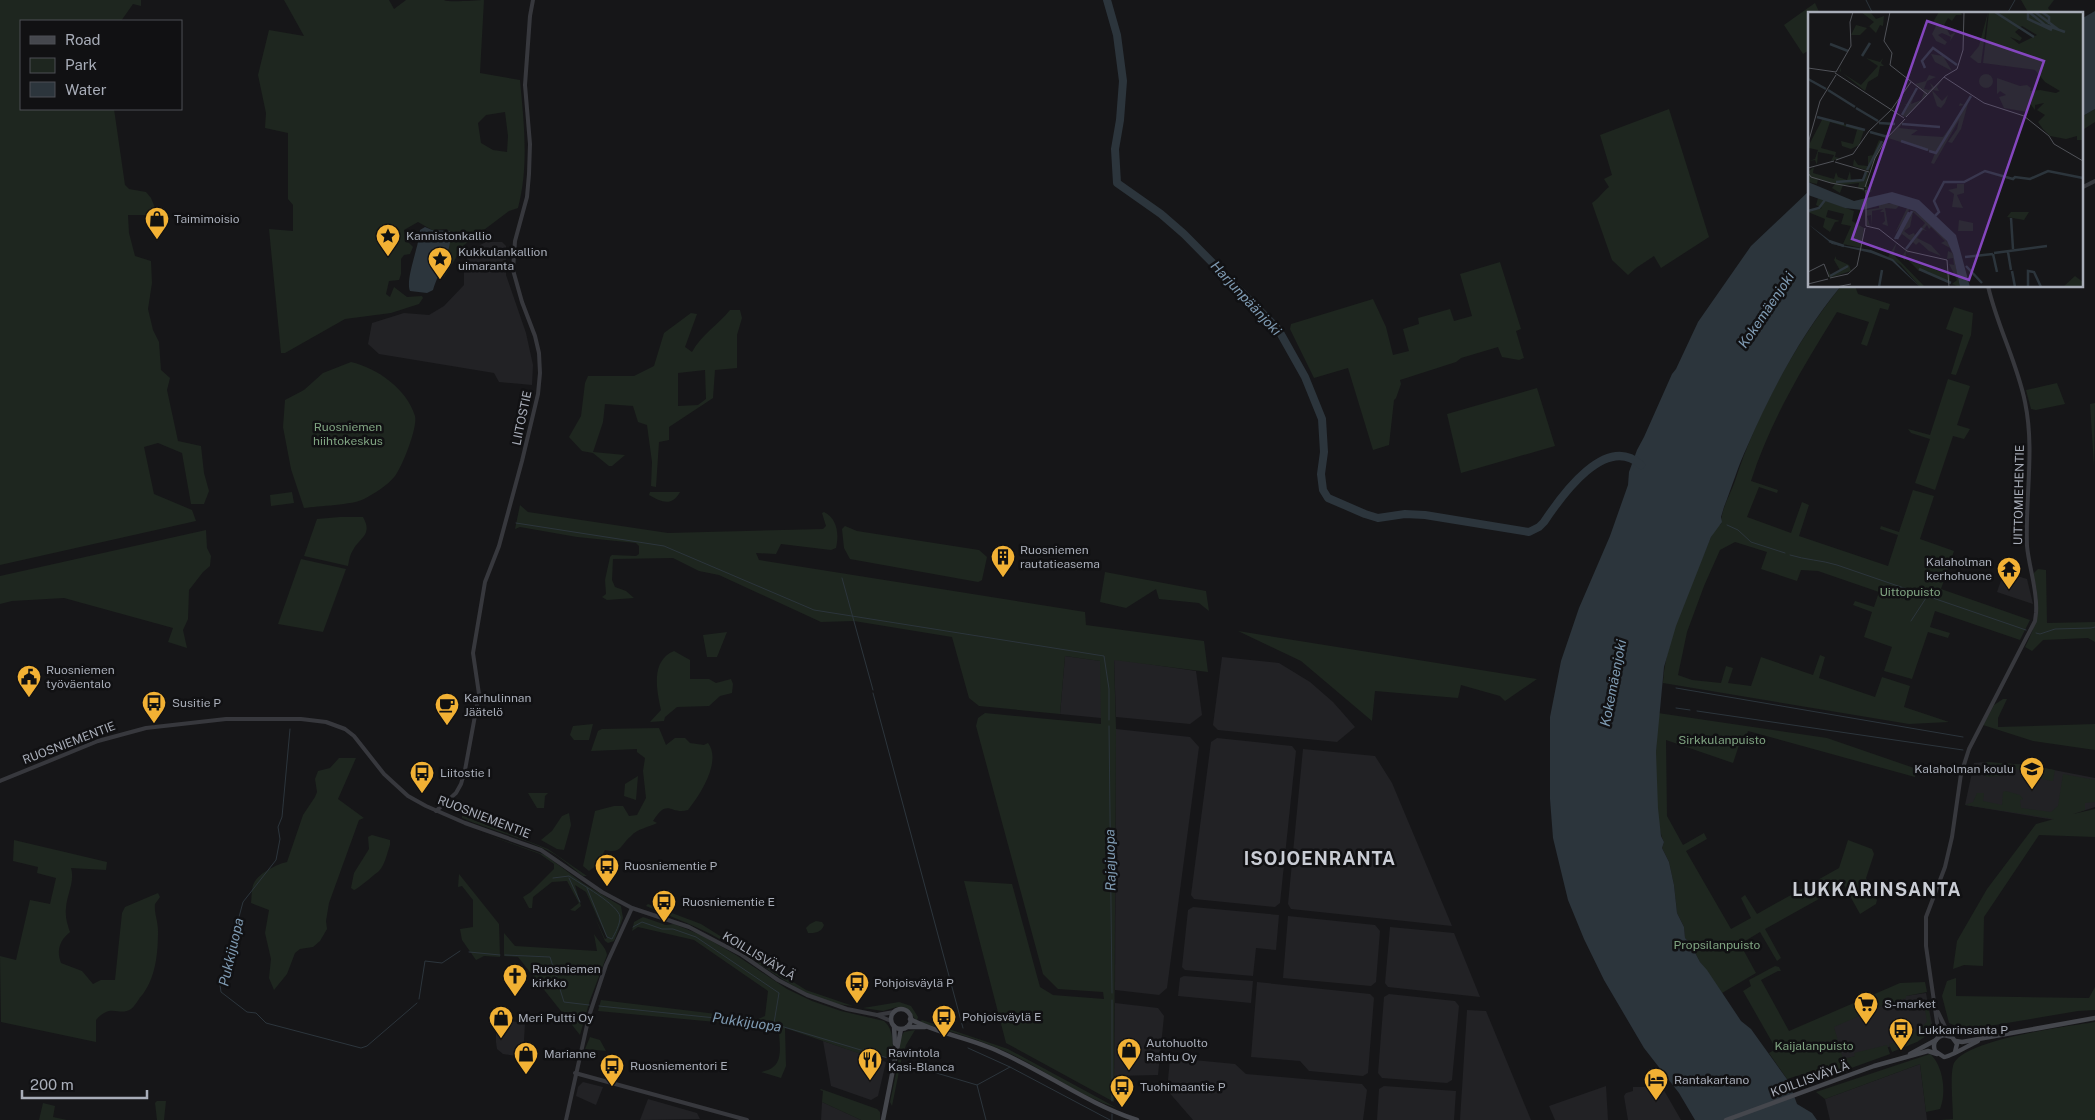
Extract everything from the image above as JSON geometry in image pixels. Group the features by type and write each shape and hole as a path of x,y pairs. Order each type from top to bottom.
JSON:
{"main road":[{"path":"896,1050 894,1026 891,1021 894,1012 904,1010 910,1019 925,1027 988,1046 1104,1107 1137,1120"},
{"path":"1984,1039 1946,1057 1937,1054 1934,1047 1938,1038 1949,1035 1956,1041 1962,1042 2095,1018"},
{"path":"883,1120 896,1050 904,1028 910,1019"},
{"path":"894,1026 904,1028 925,1027"},
{"name":"KOILLISVÄYLÄ","path":"1902,1058 1938,1038"},
{"path":"1955,1052 1956,1041"},
{"name":"KOILLISVÄYLÄ","path":"1726,1120 1902,1058 1928,1051 1937,1054"}],"street":[{"name":"LIITOSTIE","path":"436,811 456,793 463,777 479,694 473,654 485,582 499,546 538,394 539,353 513,270 514,241 527,197 529,174 530,144 525,85 533,0"},
{"path":"2082,188 2095,181"},
{"name":"UITTOMIEHENTIE","path":"1935,1002 1926,946 1926,917 1945,867 1962,774 1969,749 2034,621 2037,606 2028,546 2030,469 2028,414 2017,373 1993,308 1988,288"},
{"name":"RUOSNIEMENTIE","path":"0,781 98,741 146,728 226,719 301,719 326,722 345,730 362,743 384,774 408,796 436,811 541,850 596,888 632,908"},
{"path":"566,1120 575,1074 596,993 606,965 632,908"},
{"name":"KOILLISVÄYLÄ","path":"632,908 688,926 742,955 778,980 806,995 847,1009 877,1015 891,1021"},
{"path":"1935,1002 1944,1028 1949,1035"},
{"path":"1935,1002 1938,1038"},
{"name":"KOILLISVÄYLÄ","path":"877,1015 894,1012"},
{"path":"575,1074 747,1120"}],"shaded area":[{"path":"486,242 502,242 506,246 506,275 526,333 533,365 532,385 499,382 494,373 379,354 368,344 372,323 404,313 429,315 444,306 464,285 464,262 480,245"},
{"path":"2004,572 2027,579 2033,604 1997,592"},
{"path":"1065,656 1101,661 1101,718 1060,714"},
{"path":"1222,657 1279,663 1310,682 1333,702 1355,727 1337,742 1218,730 1213,725"},
{"path":"1114,659 1196,671 1202,715 1190,724 1116,717"},
{"path":"1116,729 1190,737 1199,747 1167,988 1159,995 1115,990"},
{"path":"1217,738 1292,746 1296,751 1280,903 1275,907 1194,899 1191,895 1211,742"},
{"path":"1303,749 1375,756 1392,783 1452,926 1291,909 1288,904"},
{"name":"Kalaholman koulu","path":"1974,763 2028,765 2095,778 2095,807 2055,820 1965,805"},
{"path":"1193,907 1279,915 1276,950 1256,948 1253,976 1185,970 1182,967 1188,910"},
{"path":"1288,916 1375,925 1380,931 1376,982 1371,986 1283,978"},
{"path":"1390,927 1454,933 1480,997 1388,987 1385,983"},
{"path":"1184,976 1253,981 1251,1003 1178,996 1180,978"},
{"path":"1257,982 1370,994 1374,998 1368,1073 1363,1076 1309,1071 1300,1061 1251,1057"},
{"path":"1926,993 1932,1024 1914,1040 1842,1060 1833,1026 1905,996"},
{"path":"1389,994 1455,1001 1459,1006 1452,1080 1447,1083 1382,1078 1378,1073 1384,997"},
{"path":"1115,1003 1158,1008 1164,1016 1158,1075 1114,1076"},
{"path":"1467,1010 1486,1011 1531,1120 1460,1120"},
{"path":"496,1019 525,1023 523,1057 503,1054 497,1049"},
{"path":"823,1041 886,1062 878,1096 871,1100 831,1086"},
{"path":"1170,1059 1235,1064 1246,1074 1362,1084 1367,1090 1363,1120 1193,1120 1167,1090"},
{"path":"1920,1064 1927,1120 1830,1120 1825,1099"},
{"path":"583,1082 603,1087 596,1105 576,1096 578,1087"},
{"path":"1384,1086 1456,1091 1454,1120 1377,1120 1379,1089"},
{"path":"1606,1086 1608,1120 1555,1120 1549,1106"},
{"path":"1633,1087 1662,1087 1681,1120 1628,1120 1624,1096 1626,1093 1633,1091"},
{"path":"648,1099 697,1113 700,1119 640,1120"},
{"path":"822,1102 861,1120 821,1120"}],"green space":[{"path":"0,0 141,0 141,6 133,4 122,20 20,20 20,110 114,110 125,185 129,189 146,192 151,198 158,215 128,215 129,233 135,256 151,261 152,283 148,309 153,330 159,342 161,370 170,378 167,390 178,441 201,446 204,473 209,491 204,504 191,504 182,453 158,443 144,447 154,494 192,510 196,521 0,565"},
{"path":"284,0 389,0 394,9 406,0 484,0 480,73 520,80 525,144 524,176 518,208 509,211 464,245 444,277 440,275 440,271 451,236 447,229 432,230 418,222 404,230 405,239 413,247 410,254 404,255 401,259 399,280 389,281 386,294 390,297 394,287 407,297 422,296 423,298 419,304 391,313 345,319 285,353 281,353 269,229 293,231 293,205 288,199 288,133 265,128 266,113 258,75 269,30 304,36","holes":["505,112 508,136 507,152 493,150 481,143 478,123 486,115"]},
{"path":"2021,0 2054,0 2048,8 2051,12 2028,12"},
{"path":"1815,3 1819,12 1808,12 1808,51 1803,54 1784,25"},
{"path":"1669,109 1709,237 1661,268 1654,256 1628,275 1612,260 1592,203 1609,187 1604,179 1612,175 1600,135"},
{"path":"2095,109 2095,122 2082,130 2082,116"},
{"path":"1500,262 1521,329 1516,331 1524,358 1519,360 1502,357 1498,347 1400,380 1401,384 1394,400 1389,445 1373,450 1348,368 1314,378 1290,329 1291,324 1373,299 1386,327 1393,355 1409,351 1403,329 1419,324 1418,318 1450,309 1454,321 1472,316 1460,274"},
{"name":"Uittopuisto","path":"1839,288 1856,288 1858,294 1890,304 1888,310 1880,308 1867,346 1861,344 1869,322 1837,312 1800,373 1778,415 1751,481 1778,490 1777,493 1759,487 1747,517 1791,533 1802,502 1809,505 1799,536 1888,566 1898,535 1880,529 1881,526 1899,532 1913,490 1934,496 1920,539 1954,551 1941,589 2030,620 2020,640 1935,611 1930,627 1950,633 1948,638 1928,632 1912,679 1884,671 1892,647 1864,637 1872,612 1853,605 1855,601 1874,607 1879,592 1818,571 1801,570 1797,581 1761,569 1767,552 1735,542 1720,550 1704,586 1687,632 1678,675 1692,680 1721,683 1726,666 1733,668 1728,683 1751,686 1761,657 1813,675 1820,655 1825,657 1819,678 1875,697 1882,677 1910,686 1904,707 1949,722 1909,724 1663,683 1669,647 1681,609 1711,537 1717,526 1721,524 1724,507 1744,455 1779,379 1793,354"},
{"path":"1954,307 1973,313 1971,335 1956,375 1951,374 1963,335 1946,329"},
{"path":"730,310 740,310 742,318 737,335 737,368 715,370 713,398 669,427 669,440 659,442 656,487 651,486 652,462 647,425 638,422 633,406 605,404 603,422 593,452 625,455 612,466 609,466 593,453 582,451 569,437 581,416 585,383 588,376 634,376 654,366 664,333 691,313 697,314 685,347 692,352 700,340","holes":["705,370 706,399 698,405 678,406 678,373"]},
{"name":"Ruosniemen hiihtokeskus","path":"351,362 371,369 381,375 390,381 405,397 415,416 412,437 395,476 377,492 352,503 304,508 291,469 283,427 285,400 304,390 323,373"},
{"path":"1948,379 1970,386 1957,425 1970,429 1964,439 1953,436 1935,490 1915,483 1930,439 1911,433 1908,429 1930,435"},
{"path":"2057,383 2065,404 2036,410 2031,409 2026,390"},
{"path":"1537,388 1555,446 1461,473 1447,414"},
{"path":"2095,403 2094,467 2090,404"},
{"path":"292,492 294,503 271,506 270,495"},
{"path":"650,492 680,492 673,500 666,502 649,495"},
{"path":"520,505 528,512 668,533 823,529 826,526 822,513 824,512 835,523 836,548 831,550 781,544 776,554 756,553 759,560 1085,612 1086,625 1204,641 1208,672 1114,660 1116,729 1114,1102 1006,1043 964,881 1012,884 1040,987 1053,995 1104,999 1103,992 1058,989 1043,974 976,726 978,718 985,713 1101,724 1100,661 1065,656 1060,714 979,706 969,698 952,637 854,621 821,622 719,575 699,571 673,558 613,559 612,580 615,587 626,591 634,598 607,600 602,597 606,594 605,580 610,557 612,555 636,556 639,554 639,546 636,543 577,537 520,527 515,529"},
{"path":"363,517 367,528 352,552 348,566 304,556 317,519"},
{"path":"845,526 857,531 979,550 987,557 982,580 978,582 850,559 844,548 842,529"},
{"path":"206,530 207,548 211,556 210,566 189,590 188,619 183,630 187,648 168,642 173,628 64,598 12,601 0,604 0,576"},
{"path":"301,559 346,569 323,632 278,624"},
{"path":"2038,569 2046,570 2047,623 2095,622 2095,642 2088,638 2043,640 2032,651 2025,647 2033,629 2037,613 2038,605 2034,573"},
{"path":"1105,572 1206,591 1209,611 1199,603 1159,599 1156,589 1126,608 1100,602"},
{"path":"1238,631 1537,679 1505,701 1500,696 1461,685 1458,698 1375,691 1372,721 1301,661"},
{"path":"727,632 717,657 707,657 703,635"},
{"path":"674,651 690,660 690,679 709,679 716,683 731,679 733,684 732,693 720,696 709,706 677,707 665,717 664,721 650,722 661,710 657,685 658,669 666,656"},
{"path":"2003,699 2007,699 1998,718 1998,727 2095,724 2095,750 2033,741 1983,725 1994,705"},
{"name":"Propsilanpuisto","path":"1658,713 1827,738 1917,769 1915,777 1748,731 1743,746 1739,745 1733,763 1666,740 1667,816 1683,845 1704,833 1707,839 1686,851 1731,929 1751,918 1741,898 1745,895 1757,914 1839,868 1848,840 1872,849 1874,854 1866,878 1877,900 1876,904 1860,914 1844,885 1765,929 1781,958 1777,961 1760,932 1740,944 1756,973 1722,993 1685,938 1684,927 1677,913 1669,862 1662,848 1664,842 1660,831 1656,798"},
{"path":"593,724 589,740 574,740 570,735 573,726"},
{"path":"659,728 666,745 675,738 685,738 690,743 704,745 708,743 712,750 712,759 708,778 688,810 682,811 666,808 662,810 653,821 657,823 636,832 618,850 605,850 597,865 589,871 583,866 595,811 614,806 623,806 629,816 637,815 646,798 643,771 645,758 637,752 637,749 591,751 598,731 602,729"},
{"path":"339,758 356,758 338,799 364,818 359,820 329,903 326,921 327,929 320,941 313,947 300,949 295,953 287,974 274,990 269,978 271,959 265,933 269,910 251,903 253,885 256,879 264,872 287,862 303,815 317,792 315,779 318,771 330,768"},
{"path":"1986,762 2028,765 2055,770 2053,781 2023,774 2024,771 2013,768 2003,771 2001,776 1986,777"},
{"path":"2063,774 2095,780 2095,802 2085,803 2085,810 2073,814 2095,809 2095,837 2039,835 1984,917 1983,966 1964,965 1953,969 1957,941 1987,889 2036,824 2054,819 1965,805 1973,802 1977,793 1984,793 1983,801 2002,805 2003,792 2006,791 2020,795 2023,799 2020,800 2021,808 2051,812 2058,806"},
{"path":"638,776 636,800 624,796 625,784"},
{"path":"528,793 548,793 545,796 544,808 537,808"},
{"path":"569,813 571,825 564,850 557,849 541,840 552,831 562,816"},
{"path":"462,815 548,849 587,876 583,876 549,851 462,818"},
{"path":"479,832 545,855 584,884 621,906 623,918 614,941 608,943 605,941 594,915 605,939 607,938 586,892 575,885 581,906 575,911 570,910 579,903 567,881 552,882 533,897 532,908 529,908 523,897 531,892 554,869 554,864 540,854"},
{"path":"372,835 390,840 386,859 379,871 354,890 351,888 354,873 369,849 368,837"},
{"path":"14,840 107,862 106,870 71,868 72,878 66,911 66,920 70,932 61,942 59,950 61,963 82,971 93,984 101,980 115,980 122,913 125,907 158,893 160,897 155,904 158,927 157,948 151,980 131,1009 123,1012 106,1012 96,1020 96,1042 1,1022 0,956 16,960 30,900 50,904 56,878 37,873 38,867 13,861"},
{"path":"459,874 499,924 500,957 484,956 476,960 462,940 460,929 473,927 473,900 462,886 458,887"},
{"path":"648,904 701,924 806,990 853,1006 819,998 804,991 788,983 720,939 646,906"},
{"path":"643,917 666,925 674,924 701,935 736,955 787,989 812,1001 841,1011 884,1021 890,1029 892,1038 893,1049 891,1059 868,1052 861,1054 785,1028 786,1066 781,1078 761,1072 769,1070 778,1061 780,1049 779,1028 598,1011 601,1000 758,1019 765,1016 768,991 694,940 638,927 632,931 634,922"},
{"path":"816,921 822,922 823,928 818,932 808,933 806,928"},
{"path":"504,933 515,946 597,951 594,934 602,944 607,955 590,1000 580,1035 518,957 504,956"},
{"name":"Kaijalanpuisto","path":"1775,966 1779,967 1781,971 1761,980 1789,1031 1900,983 1925,982 1927,992 1906,996 1906,998 1882,1006 1834,1027 1843,1059 1855,1056 1854,1053 1887,1045 1890,1054 1799,1087 1804,1079 1803,1074 1787,1079 1769,1053 1776,1049 1743,991 1751,986 1749,980"},
{"path":"1956,978 1956,996 2089,998 2095,987 2095,1010 2078,1011 1965,1030 1949,1023 1942,996 1947,981"},
{"path":"899,1002 911,1006 918,1017 917,1021 906,1008 897,1007 883,1011 863,1008"},
{"path":"1924,1003 1928,1003 1932,1032 1917,1042 1892,1052 1889,1044 1908,1038 1927,1022"},
{"path":"922,1020 1008,1049 1117,1108 1089,1097 1000,1049 920,1022"},
{"path":"2095,1022 2095,1120 1940,1120 1953,1119 1952,1071 1953,1066 1960,1057 1974,1049 2016,1036"},
{"path":"915,1030 906,1045 902,1057 892,1106 890,1102 898,1064 900,1039 904,1032"},
{"path":"590,1037 600,1040 606,1051 585,1049"},
{"path":"1930,1054 1941,1072 1943,1095 1940,1109 1926,1112 1920,1064 1825,1099 1816,1092"},
{"path":"821,1089 877,1109 880,1112 880,1120 861,1120 822,1102 823,1091"},
{"path":"157,1101 166,1101 164,1120 157,1120 155,1103"},
{"path":"43,1103 55,1106 53,1117 67,1120 39,1120"}],"water":[{"path":"2095,11 2095,109 2082,116 2082,18"},
{"name":"Kokemäenjoki","path":"1808,192 1808,288 1839,288 1800,343 1767,405 1741,462 1724,507 1721,517 1722,522 1711,537 1676,626 1664,667 1656,752 1658,808 1661,836 1664,842 1662,848 1669,862 1677,913 1684,927 1685,938 1741,1021 1751,1029 1789,1082 1797,1104 1812,1113 1817,1120 1695,1120 1679,1093 1644,1048 1604,980 1584,939 1568,900 1553,838 1550,799 1550,717 1561,661 1579,608 1610,536 1628,485 1629,472 1637,450 1672,374 1698,322 1751,246"},
{"path":"425,227 432,230 450,231 451,238 433,290 427,293 410,291 409,286 420,230"}],"waterway":[{"name":"Harjunpäänjoki","path":"1107,0 1117,35 1123,81 1120,120 1115,149 1117,183 1161,214 1184,234 1278,329 1305,377 1322,419 1324,452 1321,474 1323,490 1328,498 1378,518 1405,514 1425,515 1529,532 1539,527 1573,484 1586,471 1600,462 1614,457 1628,457 1641,465"},
{"path":"1866,0 1872,12"},
{"path":"2008,12 2015,0"},
{"path":"516,523 664,546 814,610 1104,656 1109,689 1109,720"},
{"path":"1727,525 1738,530 1751,542 1785,553"},
{"path":"1790,555 1837,565 2026,630"},
{"path":"842,578 873,690"},
{"path":"1911,621 1926,598"},
{"path":"2036,633 2040,634 2055,629 2095,627"},
{"path":"1676,688 1963,737"},
{"path":"873,693 963,1028"},
{"path":"1676,708 1690,710"},
{"path":"1697,711 1963,750"},
{"name":"Rajajuopa","path":"1109,726 1112,993"},
{"name":"Pukkijuopa","path":"290,729 282,817 278,827 280,839 276,860 243,902 232,943 229,968 220,985 221,992 247,1012 256,1013 266,1023 361,1048 367,1046 417,1003"},
{"path":"553,878 569,876 598,895 618,912 620,917 612,939 607,937 587,888"},
{"path":"569,878 580,902"},
{"path":"633,927 642,922 662,929 673,929 696,937 779,993 774,1023"},
{"name":"Pukkijuopa","path":"419,999 425,961 442,963 460,951"},
{"name":"Pukkijuopa","path":"469,952 500,955"},
{"name":"Pukkijuopa","path":"505,955 550,957 564,1002 589,1005"},
{"name":"Rajajuopa","path":"1112,1000 1112,1101"},
{"name":"Pukkijuopa","path":"599,1006 774,1024 891,1059"},
{"path":"968,1048 1010,1067"},
{"name":"Pukkijuopa","path":"906,1064 977,1085 1010,1067 1110,1120"},
{"path":"977,1085 986,1120"},
{"name":"Pukkijuopa","path":"1112,1114 1112,1120"}],"place":[{"name":"Taimimoisio","path":"157,240"},
{"name":"Kannistonkallio","path":"388,257"},
{"name":"Kukkulankallion uimaranta","path":"440,280"},
{"name":"Ruosniemen rautatieasema","path":"1003,578"},
{"name":"Kalaholman kerhohuone","path":"2009,590"},
{"name":"Ruosniemen työväentalo","path":"29,698"},
{"name":"Susitie P","path":"154,724"},
{"name":"Karhulinnan Jäätelö","path":"447,726"},
{"name":"Kalaholman koulu","path":"2032,790"},
{"name":"Liitostie I","path":"422,794"},
{"name":"Ruosniementie P","path":"607,887"},
{"name":"Ruosniementie E","path":"664,923"},
{"name":"Ruosniemen kirkko","path":"515,997"},
{"name":"Pohjoisväylä P","path":"857,1004"},
{"name":"S-market","path":"1866,1025"},
{"name":"Pohjoisväylä E","path":"944,1038"},
{"name":"Meri Pultti Oy","path":"501,1039"},
{"name":"Lukkarinsanta P","path":"1901,1051"},
{"name":"Autohuolto Rahtu Oy","path":"1129,1071"},
{"name":"Marianne","path":"526,1075"},
{"name":"Ravintola Kasi-Blanca","path":"870,1081"},
{"name":"Ruosniementori E","path":"612,1087"},
{"name":"Rantakartano","path":"1656,1101"},
{"name":"Tuohimaantie P","path":"1122,1108"}],"district":[{"name":"ISOJOENRANTA","path":"1320,859"},
{"name":"LUKKARINSANTA","path":"1877,890"}],"park label":[{"name":"Sirkkulanpuisto","path":"1722,740"}]}
